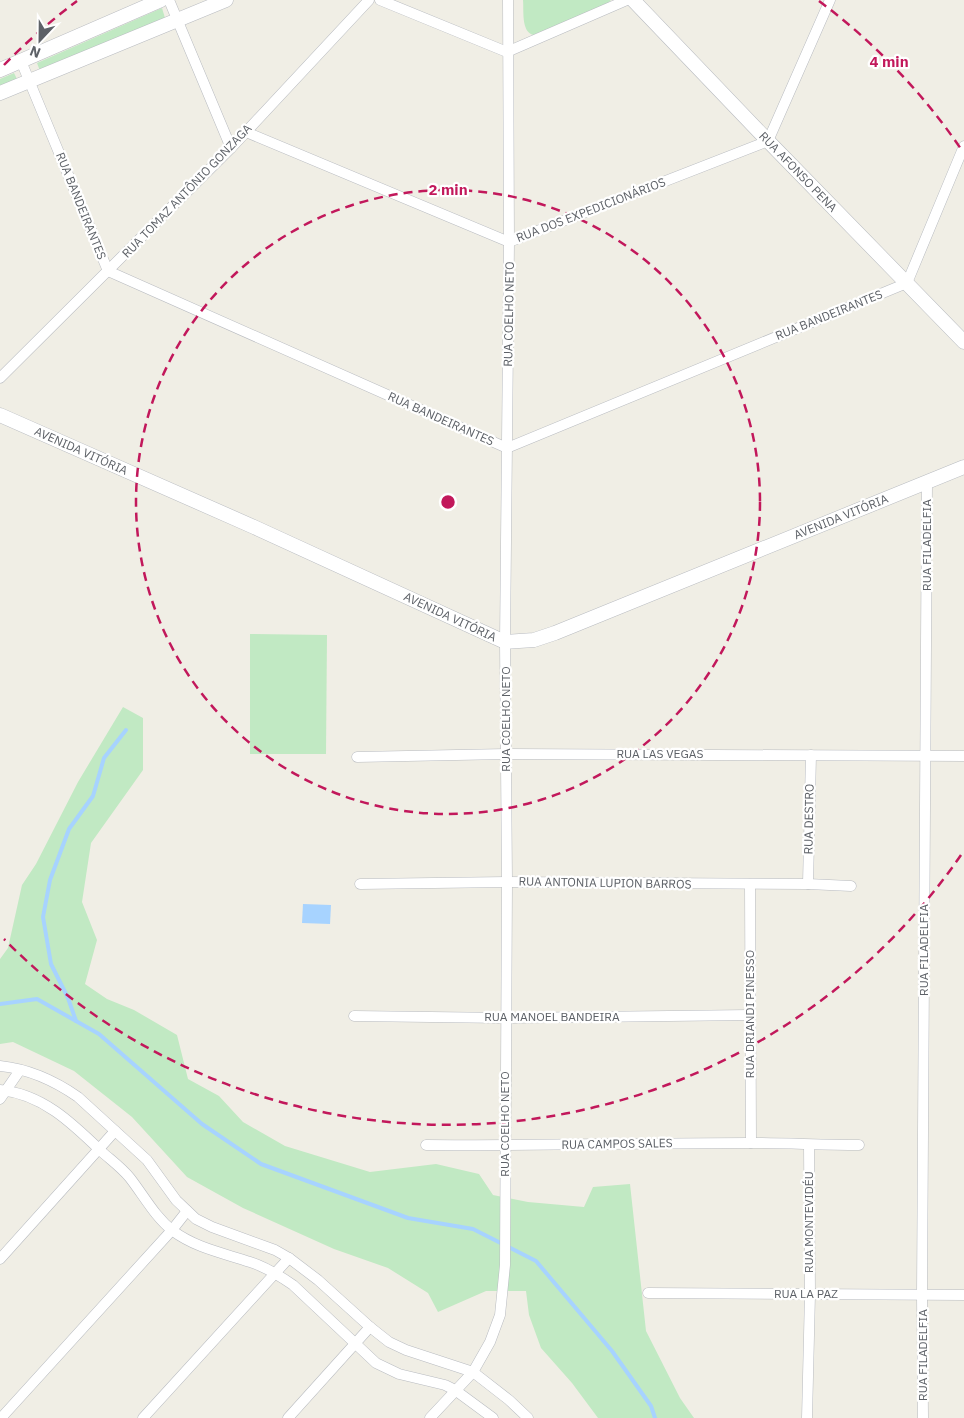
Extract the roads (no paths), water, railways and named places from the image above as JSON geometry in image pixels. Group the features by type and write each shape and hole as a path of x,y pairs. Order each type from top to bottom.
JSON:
{"street":[{"path":"0,70 161,0"},
{"path":"169,0 231,148"},
{"path":"0,93 226,0"},
{"name":"RUA TOMAZ ANTÔNIO GONZAGA","path":"0,378 231,148 369,0"},
{"path":"380,0 507,52 627,0"},
{"name":"RUA COELHO NETO","path":"430,1418 473,1372 490,1342 500,1314 505,1265 504,1145 507,882 505,642 509,242 508,0"},
{"name":"RUA AFONSO PENA","path":"633,0 964,342"},
{"path":"768,141 830,0"},
{"name":"RUA BANDEIRANTES","path":"21,61 108,271 507,448 906,283"},
{"name":"RUA DOS EXPEDICIONÁRIOS","path":"246,132 509,242 768,141"},
{"path":"906,283 964,146"},
{"name":"AVENIDA VITÓRIA","path":"0,415 254,527 505,642 534,640 555,633 964,467"},
{"name":"RUA FILADELFIA","path":"923,1418 922,1295 927,482"},
{"name":"RUA LAS VEGAS","path":"357,757 506,754 964,756"},
{"name":"RUA DESTRO","path":"808,884 811,755"},
{"name":"RUA ANTONIA LUPION BARROS","path":"360,884 507,882 851,886"},
{"name":"RUA DRIANDI PINESSO","path":"750,884 751,1143"},
{"name":"RUA MANOEL BANDEIRA","path":"354,1016 506,1018 750,1015"},
{"path":"0,1066 39,1075 66,1088 89,1106 147,1160 176,1200 196,1219 212,1227 275,1250 289,1258 318,1280 384,1338 398,1347 473,1372 509,1400 528,1418"},
{"path":"20,1070 2,1093 30,1098 53,1109 73,1124 128,1176 157,1216 172,1230 198,1245 250,1262 276,1273 294,1285 368,1357 399,1374 445,1385 455,1390 493,1418"},
{"path":"0,1259 115,1131"},
{"name":"RUA CAMPOS SALES","path":"426,1145 751,1143 859,1145"},
{"name":"RUA MONTEVIDÉU","path":"807,1418 810,1294 809,1145"},
{"path":"1,1418 172,1230 187,1211"},
{"path":"143,1418 289,1258"},
{"name":"RUA LA PAZ","path":"648,1293 964,1295"},
{"path":"288,1418 370,1327"}],"water":[{"path":"303,904 331,905 330,924 302,923"}],"waterway":[{"path":"76,1021 68,998 51,964 43,917 50,880 69,829 93,796 104,758 126,730"},
{"path":"0,1004 37,999 99,1034 202,1124 261,1164 408,1218 473,1229 536,1261 612,1351 651,1406 655,1418"}]}
